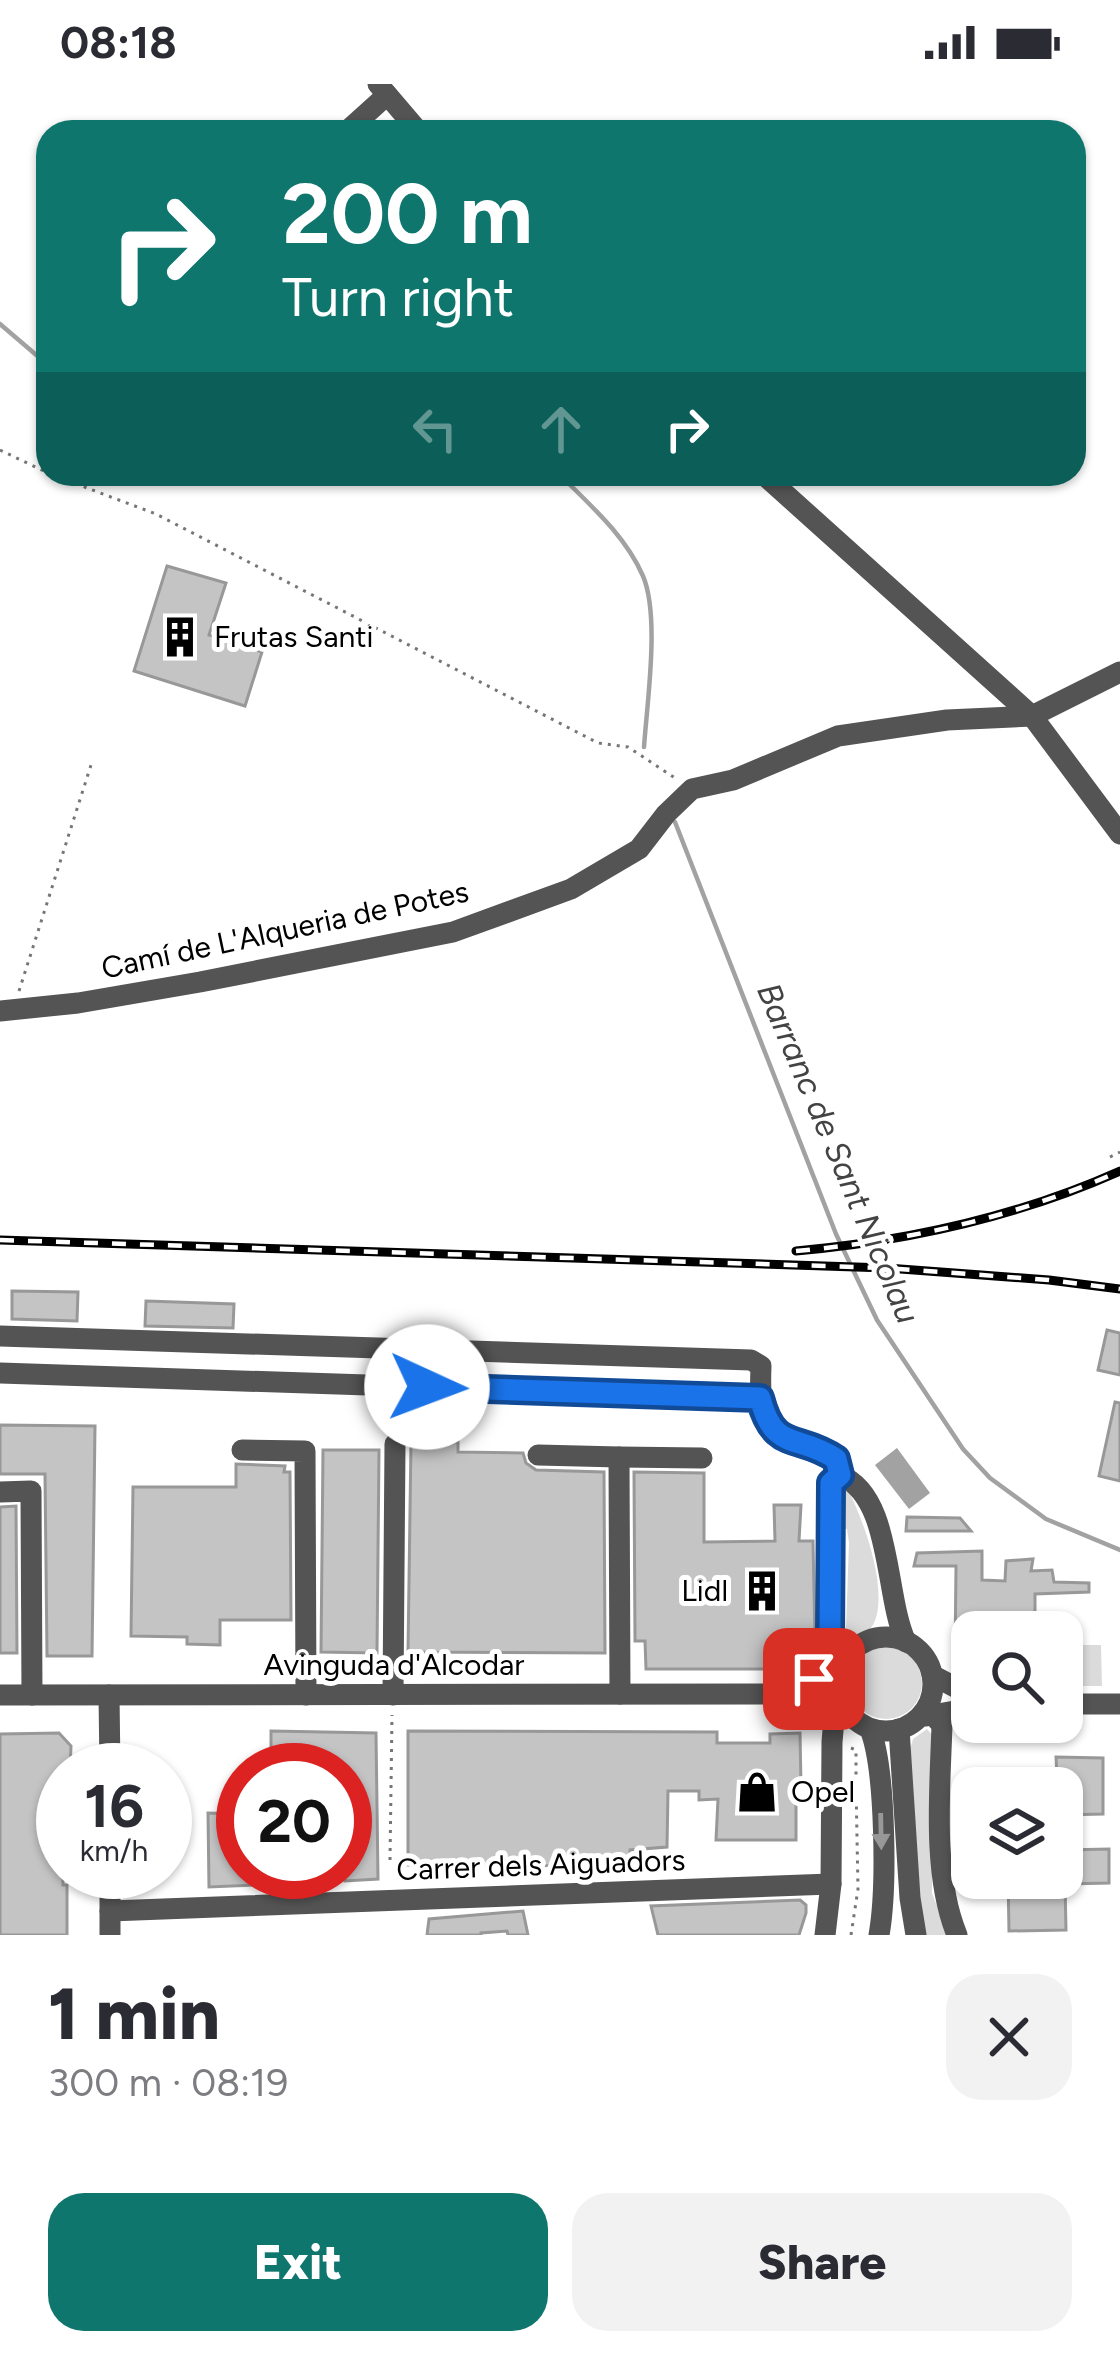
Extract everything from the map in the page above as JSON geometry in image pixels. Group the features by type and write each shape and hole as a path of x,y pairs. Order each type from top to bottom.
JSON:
{"street":[{"path":"356,120 382,90 408,120"},
{"path":"776,486 1032,716 1120,834"},
{"path":"692,789 733,780 838,736 947,720 1032,716 1120,672"},
{"name":"Camí de L'Alqueria de Potes","path":"7,1011 180,986 453,932 571,890 639,849 692,789"},
{"path":"0,1336 751,1360 760,1366 760,1398 771,1427 778,1436 836,1459 840,1475"},
{"path":"0,1373 760,1398"},
{"path":"393,1695 395,1444"},
{"path":"242,1450 305,1450 306,1695"},
{"path":"538,1455 701,1458"},
{"path":"619,1457 620,1694"},
{"path":"840,1475 854,1481 875,1520 883,1538 897,1622 906,1642 926,1659 932,1675 926,1716"},
{"path":"814,1679 830,1638 831,1483 840,1475"},
{"path":"0,1492 31,1491 32,1695"},
{"path":"872,1640 880,1628 890,1585"},
{"path":"830,1638 843,1666"},
{"path":"906,1642 872,1640 856,1648 843,1666 839,1685 843,1704 855,1720 884,1731 951,1712"},
{"name":"Avinguda d'Alcodar","path":"788,1694 843,1666"},
{"path":"932,1675 951,1685"},
{"path":"788,1694 819,1719 832,1744"},
{"name":"Avinguda d'Alcodar","path":"0,1695 788,1694 827,1708 843,1704"},
{"path":"110,1695 110,1743"},
{"path":"825,1935 831,1885 832,1744 834,1719 843,1704"},
{"path":"1083,1704 1120,1704"},
{"path":"926,1716 942,1725 940,1827 944,1876 957,1935"},
{"path":"870,1729 876,1745 868,1782 882,1892 878,1935"},
{"path":"899,1730 916,1935"},
{"name":"Carrer dels Aiguadors","path":"110,1911 831,1885"},
{"path":"110,1899 110,1935"}],"path":[{"path":"0,450 36,467"},
{"path":"83,486 156,514 598,743 628,747 692,789"},
{"path":"7,1011 91,765"},
{"path":"1110,1157 1120,1152"},
{"path":"390,1860 393,1695"},
{"path":"832,1744 856,1750 868,1782 851,1935"}],"shaded area":[{"path":"897,1448 930,1493 909,1509 875,1465"},
{"path":"844,1491 849,1492 868,1538 879,1595 873,1625 842,1649 849,1543 847,1529 837,1528"},
{"path":"1083,1645 1101,1645 1102,1686 1083,1686"},
{"path":"886,1647 912,1657 922,1683 912,1709 886,1719 860,1709 850,1683 860,1657"},
{"path":"927,1729 933,1736 932,1893 948,1935 925,1935 919,1906 910,1750 913,1739"}],"building":[{"name":"Frutas Santi","path":"167,566 226,583 209,635 262,652 245,706 134,671"},
{"path":"12,1291 78,1292 77,1321 12,1319"},
{"path":"146,1301 234,1304 233,1328 145,1326"},
{"path":"1107,1330 1120,1333 1120,1375 1098,1370"},
{"path":"1115,1402 1120,1403 1120,1481 1099,1476"},
{"path":"0,1425 95,1426 92,1656 47,1656 45,1474 0,1474"},
{"path":"411,1442 458,1442 458,1452 523,1453 526,1463 536,1470 604,1472 605,1653 408,1652"},
{"path":"323,1450 379,1450 377,1653 321,1652"},
{"path":"236,1464 285,1466 284,1472 290,1472 291,1620 220,1620 220,1645 187,1644 187,1637 131,1636 133,1487 236,1487"},
{"path":"634,1472 704,1473 704,1542 775,1541 774,1505 801,1505 799,1541 813,1541 815,1640 802,1665 791,1669 646,1669 645,1641 635,1641"},
{"path":"16,1506 17,1653 0,1653 0,1507"},
{"path":"907,1517 960,1518 971,1531 906,1531"},
{"path":"982,1551 982,1580 1005,1581 1006,1561 1033,1559 1031,1571 1052,1570 1054,1582 1089,1583 1089,1592 1035,1594 1035,1611 956,1611 956,1566 914,1566 917,1553"},
{"path":"271,1731 376,1733 378,1879 372,1879 372,1743 271,1743"},
{"path":"408,1731 717,1732 717,1743 770,1743 770,1734 800,1733 796,1840 716,1840 718,1799 699,1800 699,1791 668,1791 667,1847 630,1850 630,1866 408,1865"},
{"path":"59,1733 68,1743 36,1743 36,1899 67,1899 67,1935 0,1935 0,1734"},
{"path":"1056,1757 1103,1758 1103,1814 1083,1814 1083,1767 1056,1767"},
{"path":"208,1813 216,1813 216,1887 209,1887"},
{"path":"1109,1849 1109,1883 1083,1884 1083,1850"},
{"path":"1008,1899 1065,1899 1066,1930 1009,1931"},
{"path":"800,1900 806,1913 799,1935 658,1935 651,1906"},
{"path":"523,1911 528,1935 508,1935 507,1931 427,1935 429,1919"}],"waterway":[{"name":"Barranc de Sant Nicolau","path":"0,324 36,355"},
{"name":"Barranc de Sant Nicolau","path":"571,486 617,534 648,593 652,636 644,747"},
{"name":"Barranc de Sant Nicolau","path":"675,822 836,1234 877,1320 963,1449 990,1478 1046,1519 1120,1550"}],"railway":[{"path":"796,1251 879,1241 1002,1214 1120,1171"},
{"path":"0,1240 887,1268 1120,1289"}],"place":[{"name":"Frutas Santi","path":"180,637"},
{"name":"Lidl","path":"762,1591"},
{"name":"Opel","path":"757,1792"}],"route":[{"path":"427,1387 760,1398 778,1436 825,1452 836,1459 840,1475 831,1483 830,1638 814,1679"}]}
